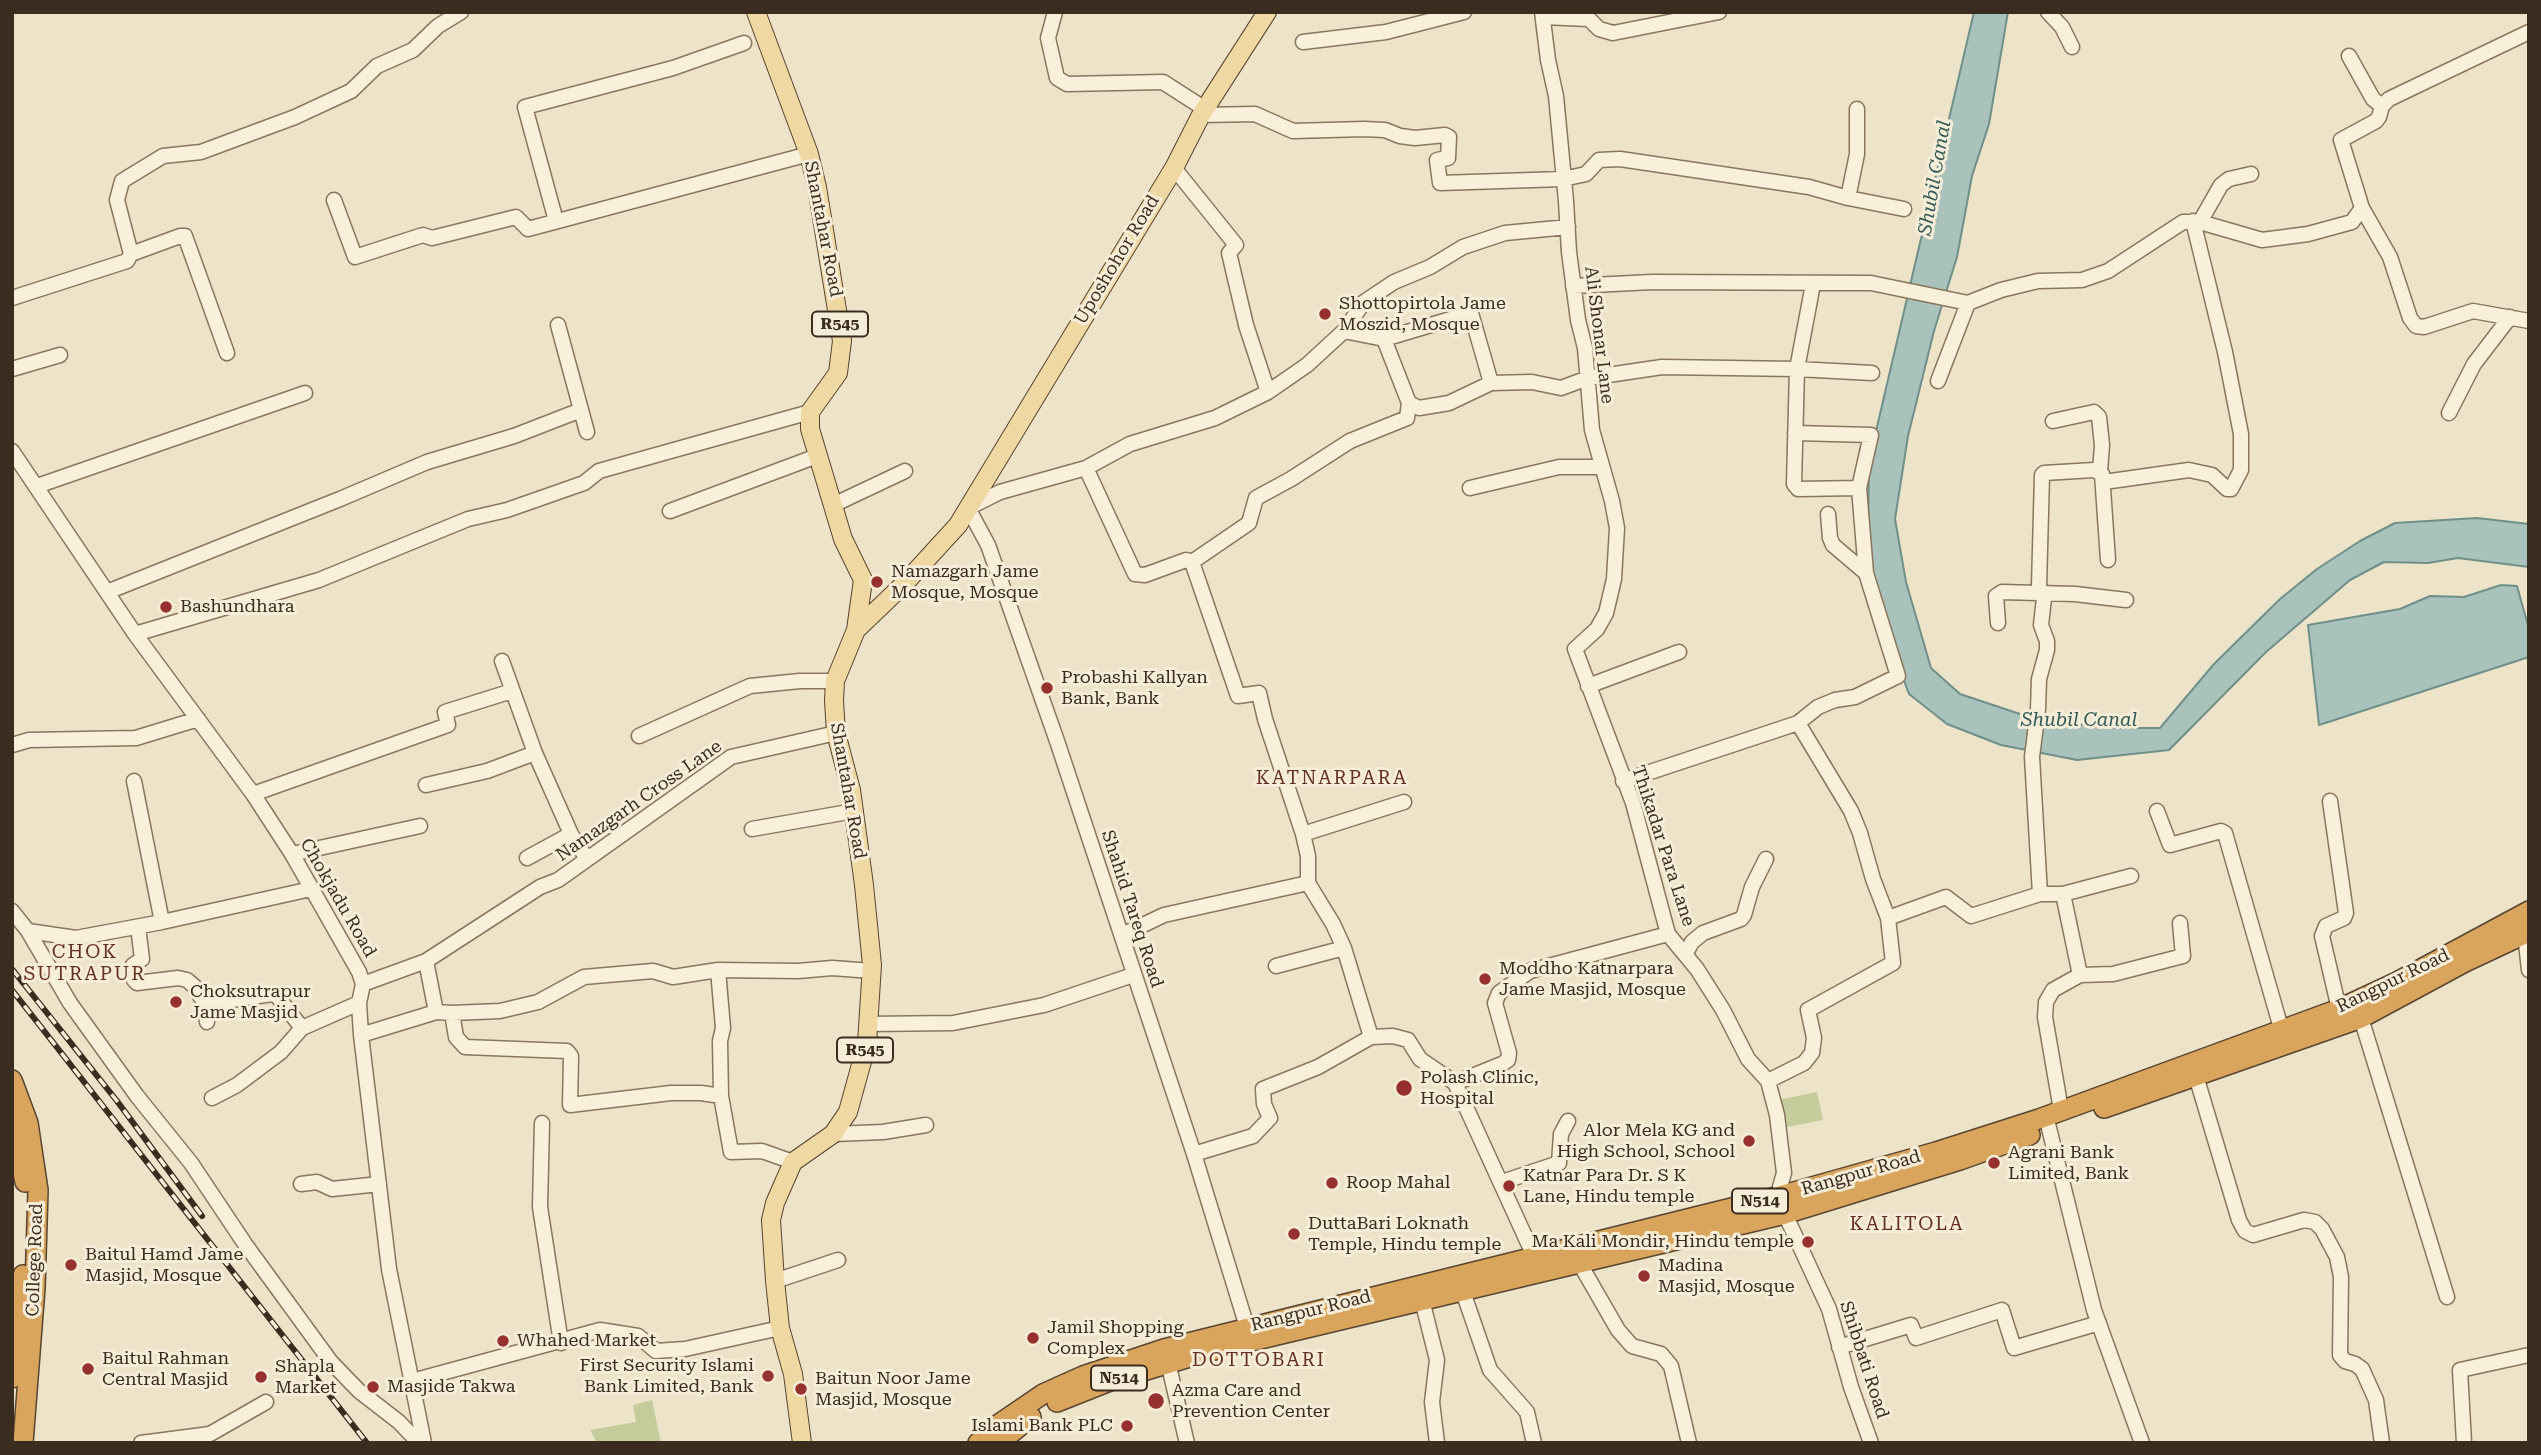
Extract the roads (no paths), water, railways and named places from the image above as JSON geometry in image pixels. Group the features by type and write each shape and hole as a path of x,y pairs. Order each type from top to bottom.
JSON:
{"highway":[{"name":"Rangpur Road","path":"2052,1118 2281,1028 2339,1009 2397,982 2529,911"},
{"name":"Rangpur Road","path":"1249,1334 1422,1300 1580,1264 1783,1205 1936,1152 2196,1076 2361,1017 2465,962 2527,933"},
{"name":"College Road","path":"12,1080 28,1123 38,1190 35,1288 23,1443"},
{"name":"College Road","path":"12,1122 26,1186 26,1217 12,1378"},
{"name":"Rangpur Road","path":"978,1443 996,1426 1043,1394 1083,1376 1534,1256 1783,1205"},
{"name":"Rangpur Road","path":"999,1443 1020,1424 1052,1404 1166,1356"}],"main road":[{"name":"Shantahar Road","path":"756,12 809,154 817,187 842,341 838,373 810,412"},
{"name":"Uposhohor Road","path":"856,630 958,525 1174,167 1203,112 1267,12"},
{"path":"810,412 810,429 817,456 843,539 875,598 890,596"},
{"name":"Shantahar Road","path":"793,1162 833,1135 848,1112 867,1043 872,971 851,790 836,733 835,681 856,630 863,580"},
{"path":"793,1162 775,1203 771,1220 780,1328 793,1374 802,1443"}],"street":[{"path":"131,254 117,200 122,181 163,156 201,152 295,117 351,91 377,66 413,50 438,26 461,12"},
{"path":"1055,12 1048,38 1057,78 1067,84 1163,82 1203,112 1255,114 1293,131 1364,129 1385,130 1415,138 1446,135 1449,137 1448,158 1437,160 1440,183 1563,179 1586,174 1599,160 1620,159 1809,187 1904,209"},
{"path":"1303,42 1386,32 1464,12"},
{"path":"1543,15 1589,19 1599,29 1613,33 1719,12"},
{"path":"2048,12 2062,27 2072,47"},
{"name":"Ali Shonar Lane","path":"1543,15 1548,60 1556,96 1573,286 1585,348 1592,430 1617,528 1614,579 1605,613 1597,629 1575,649"},
{"path":"2529,32 2389,99 2382,106 2375,121 2341,140 2362,208 2390,257 2410,318 2416,326 2424,327 2473,311 2529,321"},
{"path":"556,221 525,107 673,68 744,43"},
{"path":"2349,56 2373,99 2382,106"},
{"path":"1848,198 1857,154 1857,109"},
{"path":"334,200 355,257 424,235 432,238 516,217 528,229 809,154"},
{"path":"1174,167 1236,245 1229,253 1246,326 1268,392"},
{"path":"2040,894 2032,757 2039,679 2047,650 2047,641 2041,625 2043,592 2039,587 2042,475 2046,472 2102,476 2189,470 2211,475 2227,489 2231,489 2241,470 2241,434 2197,221 2221,185 2229,179 2251,174"},
{"path":"1573,286 1652,282 1871,283 1968,303 2001,290 2038,281 2082,281 2108,271 2183,222 2197,221 2262,240 2308,234 2352,222 2362,208"},
{"path":"968,508 1000,492 1086,468 1130,444 1215,418 1268,392 1307,365 1344,331 1364,302 1394,282 1430,267 1463,247 1505,233 1568,227"},
{"path":"12,298 117,265 127,261 131,254 185,236 227,353"},
{"path":"1813,284 1797,369 1794,484 1798,489 1859,488"},
{"path":"1938,381 1968,303"},
{"path":"1344,331 1384,339 1471,313 1491,383"},
{"path":"2449,413 2474,363 2510,317"},
{"path":"558,325 587,432"},
{"path":"1192,562 1249,523 1256,498 1350,441 1408,418 1409,403 1384,339"},
{"path":"12,369 60,355"},
{"path":"1409,403 1419,408 1431,407 1491,383 1532,383 1561,388 1588,378 1662,367 1872,373"},
{"path":"37,485 305,393"},
{"path":"107,592 427,462 514,436 580,410"},
{"path":"135,634 319,580 468,519 507,510 584,483 599,471 810,412"},
{"path":"2053,421 2094,412 2099,417 2108,559"},
{"path":"1623,780 1798,723 1818,707 1835,700 1855,697 1898,676 1866,573 1859,488 1871,435 1795,433"},
{"name":"Chokjadu Road","path":"12,451 135,634 253,794 292,854 359,972 363,984 359,1003 361,1035 389,1269 422,1443"},
{"path":"670,511 817,456"},
{"path":"1470,488 1559,467 1601,467"},
{"path":"1086,468 1135,574 1145,575 1186,560 1192,562"},
{"path":"833,505 905,471"},
{"name":"Shahid Tareq Road","path":"968,508 988,545 1057,741 1194,1154 1249,1334"},
{"path":"1828,514 1833,545 1866,573"},
{"path":"1192,562 1238,696 1259,693 1303,834 1308,856 1308,883 1344,948 1371,1037"},
{"path":"1998,623 1998,593 2043,592 2126,600"},
{"name":"Thikadar Para Lane","path":"1575,649 1633,803 1668,934 1686,953 1723,1010 1748,1059 1768,1081 1777,1115 1784,1173 1780,1187 1783,1205"},
{"path":"1588,686 1679,652"},
{"path":"502,661 534,753 570,834 587,859"},
{"path":"639,736 750,686 835,681"},
{"path":"253,794 448,724 446,712 512,691"},
{"path":"12,745 29,740 136,738 198,719"},
{"path":"1768,1081 1804,1063 1812,1053 1814,1038 1808,1010 1893,963 1888,918 1860,833 1851,811 1798,723"},
{"name":"Namazgarh Cross Lane","path":"363,984 426,961 540,887 558,880 731,757 836,733"},
{"path":"426,785 487,771 534,753"},
{"path":"134,781 162,922"},
{"path":"2330,800 2346,913 2344,918 2326,926 2322,936 2339,1009"},
{"path":"1303,834 1404,802"},
{"path":"2157,810 2170,845 2221,831 2225,834 2281,1028"},
{"path":"752,829 853,811"},
{"path":"292,854 420,827"},
{"path":"527,858 570,834"},
{"path":"1686,953 1692,942 1703,933 1741,919 1752,887 1766,859"},
{"path":"1888,918 1946,897 1971,916 2040,894 2063,894 2131,876"},
{"path":"1122,935 1164,915 1308,883"},
{"path":"28,931 76,938 311,889"},
{"path":"2063,894 2080,975"},
{"path":"12,911 28,931 70,1003 137,1096 191,1163 245,1244 331,1362 359,1391 400,1422 422,1443"},
{"path":"2142,1443 2099,1323 2075,1236 2052,1118 2046,1002 2053,990 2080,975 2113,974 2183,956 2180,923"},
{"path":"138,927 142,959 133,965 134,980 137,983 178,978 187,980 205,1004 207,1022"},
{"path":"2527,933 2529,970"},
{"path":"1455,1083 1508,1060 1509,1053 1495,1003 1499,993 1530,971 1668,934"},
{"path":"1276,966 1344,948"},
{"path":"426,961 436,1012"},
{"path":"361,1035 436,1012 500,1011 538,1002 584,977 653,971 673,976 718,970 798,971 832,968 872,971"},
{"path":"718,970 723,1028 720,1041 721,1096 731,1152 761,1151 793,1162"},
{"path":"869,1024 953,1023 1044,1005 1133,975"},
{"path":"205,1004 272,994 277,996 302,1028"},
{"path":"212,1098 237,1085 281,1052 302,1028 359,1003"},
{"path":"452,1013 456,1037 465,1047 567,1051 571,1056 570,1105 671,1093 721,1096"},
{"path":"2361,1017 2447,1297"},
{"path":"1194,1154 1253,1136 1270,1118 1264,1104 1263,1089 1318,1067 1371,1037 1393,1036 1408,1040 1420,1059 1455,1083 1534,1256"},
{"path":"2196,1076 2239,1220 2245,1231 2253,1236 2304,1220 2315,1222 2322,1229 2337,1257 2341,1277 2340,1355 2345,1361 2362,1369 2376,1400 2382,1443"},
{"path":"1502,1182 1555,1167 1559,1163 1561,1134 1568,1121"},
{"path":"542,1123 540,1207 561,1343"},
{"path":"833,1135 883,1132 926,1125"},
{"path":"301,1184 317,1182 332,1189 379,1184"},
{"name":"Shibbati Road","path":"1783,1205 1829,1309 1871,1443"},
{"path":"775,1282 838,1260"},
{"path":"1580,1264 1618,1330 1632,1346 1661,1354 1671,1366 1689,1443"},
{"path":"1462,1289 1490,1370 1527,1412 1534,1443"},
{"path":"1422,1300 1437,1360 1432,1402 1437,1443"},
{"path":"1839,1347 1911,1325 1916,1338 2002,1310 2014,1348 2099,1323"},
{"path":"412,1381 600,1331 638,1336 656,1351 685,1349 780,1328"},
{"path":"2464,1443 2460,1370 2529,1355"},
{"path":"1166,1356 1187,1443"},
{"path":"141,1443 210,1434 266,1402"}],"water":[{"path":"1974,12 2008,12 1989,124 1972,176 1957,257 1934,331 1908,436 1895,519 1906,582 1931,668 1960,694 2020,714 2114,728 2160,728 2214,664 2280,599 2317,569 2360,541 2395,523 2477,518 2529,524 2529,567 2458,558 2428,563 2384,562 2350,580 2266,652 2169,750 2077,760 2001,745 1947,724 1909,694 1880,617 1868,539 1869,461"},
{"path":"2501,585 2517,586 2529,629 2529,657 2319,725 2308,625 2400,609 2430,596 2464,597"}],"railway":[{"path":"12,969 117,1101 202,1216"},
{"path":"12,990 367,1443"}],"place":[{"name":"Shottopirtola Jame Moszid, Mosque","path":"1325,314"},
{"name":"Namazgarh Jame Mosque, Mosque","path":"877,582"},
{"name":"Bashundhara","path":"166,607"},
{"name":"Probashi Kallyan Bank, Bank","path":"1047,688"},
{"name":"Moddho Katnarpara Jame Masjid, Mosque","path":"1485,979"},
{"name":"Choksutrapur Jame Masjid","path":"176,1002"},
{"name":"Polash Clinic, Hospital","path":"1404,1088"},
{"name":"Alor Mela KG and High School, School","path":"1749,1141"},
{"name":"Agrani Bank Limited, Bank","path":"1994,1163"},
{"name":"Roop Mahal","path":"1332,1183"},
{"name":"Katnar Para Dr. S K Lane, Hindu temple","path":"1509,1186"},
{"name":"DuttaBari Loknath Temple, Hindu temple","path":"1294,1234"},
{"name":"Ma Kali Mondir, Hindu temple","path":"1808,1242"},
{"name":"Baitul Hamd Jame Masjid, Mosque","path":"71,1265"},
{"name":"Madina Masjid, Mosque","path":"1644,1276"},
{"name":"Jamil Shopping Complex","path":"1033,1338"},
{"name":"Whahed Market","path":"503,1341"},
{"name":"Baitul Rahman Central Masjid","path":"88,1369"},
{"name":"First Security Islami Bank Limited, Bank","path":"768,1376"},
{"name":"Shapla Market","path":"261,1377"},
{"name":"Masjide Takwa","path":"373,1387"},
{"name":"Baitun Noor Jame Masjid, Mosque","path":"801,1389"},
{"name":"Azma Care and Prevention Center","path":"1156,1401"},
{"name":"Islami Bank PLC","path":"1127,1426"}],"district":[{"name":"KATNARPARA","path":"1332,778"},
{"name":"CHOK SUTRAPUR","path":"85,963"},
{"name":"KALITOLA","path":"1907,1224"},
{"name":"DOTTOBARI","path":"1259,1360"}],"water label":[{"name":"Shubil Canal","path":"1935,178"},
{"name":"Shubil Canal","path":"2079,720"}]}
